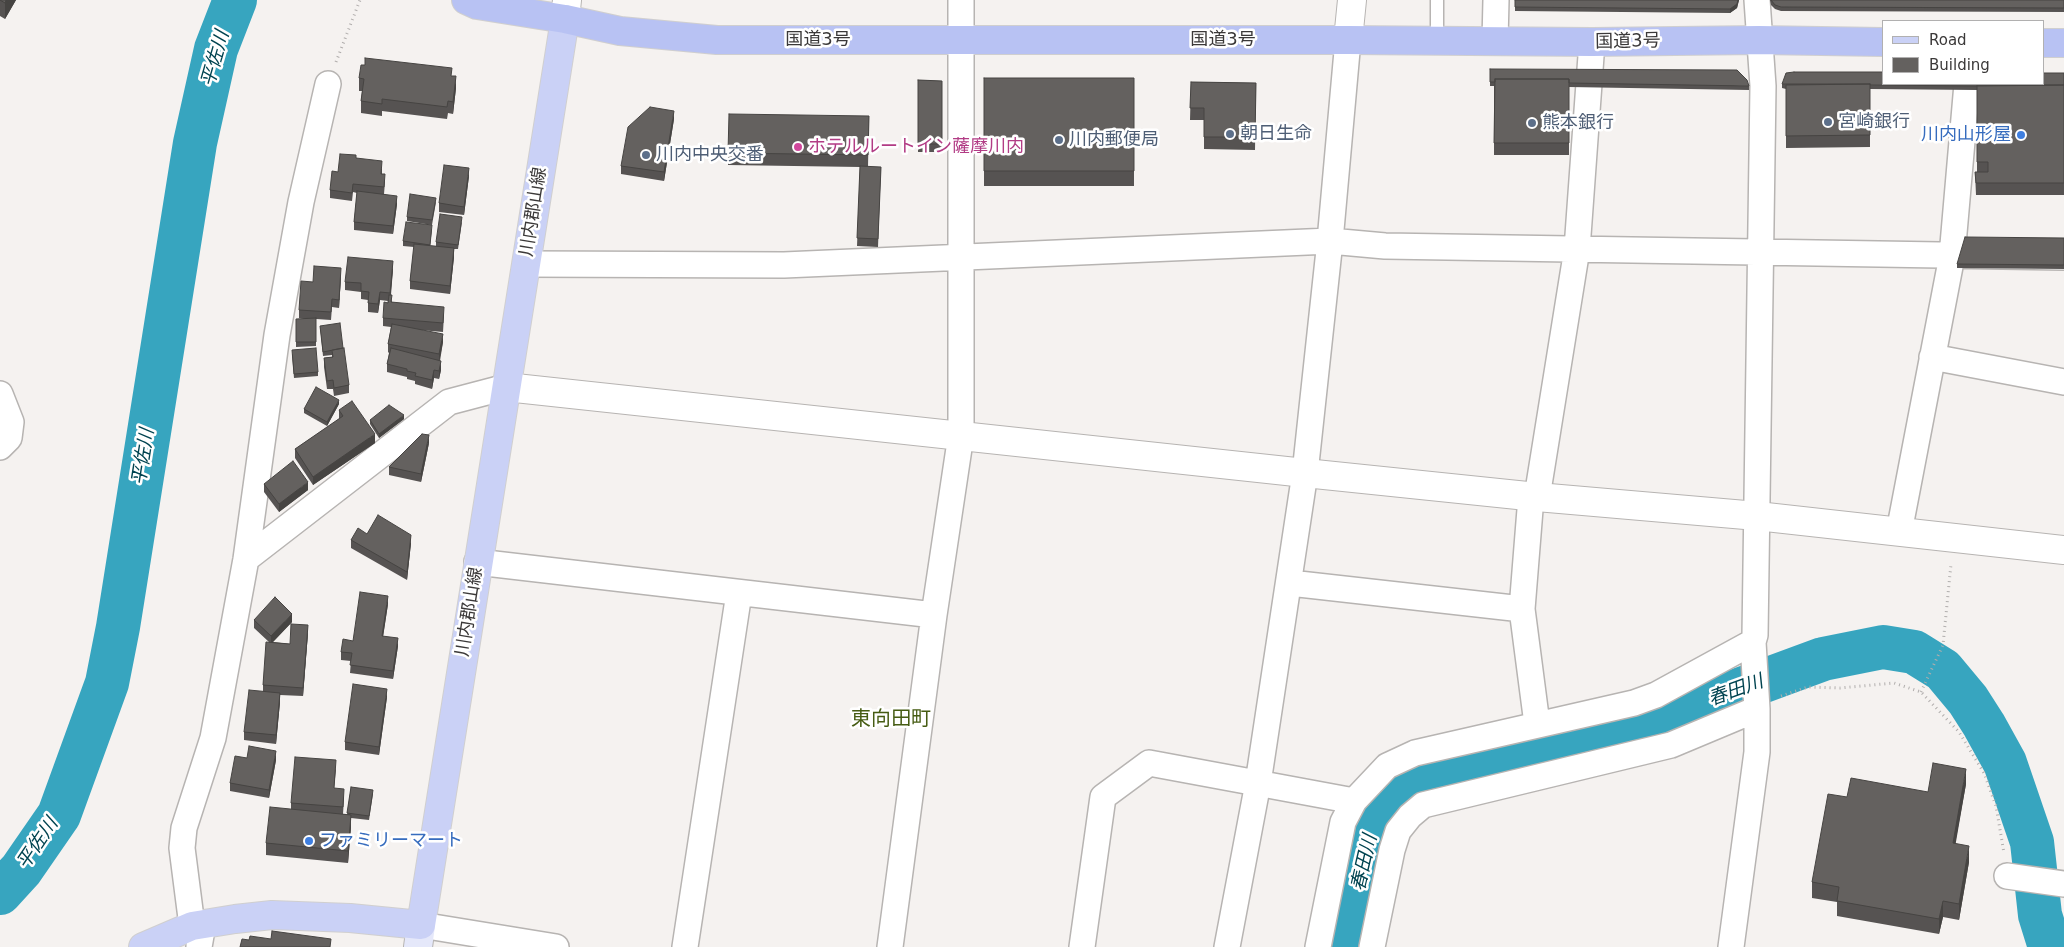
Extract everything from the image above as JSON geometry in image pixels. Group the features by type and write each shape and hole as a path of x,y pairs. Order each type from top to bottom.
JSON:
{"highway":[{"name":"国道3号","path":"466,0 477,5 566,10"},
{"name":"国道3号","path":"531,0 566,10 620,31 717,40 1436,40 1592,42 1759,40 1882,42"},
{"path":"2044,43 2064,43"}],"main road":[{"name":"川内郡山線","path":"419,936 566,10"},
{"path":"143,947 272,915 350,918 419,936"}],"street":[{"path":"890,947 934,615 961,435 962,0"},
{"path":"1227,947 1258,783 1290,583 1305,473 1330,241 1352,0"},
{"path":"1495,41 1496,0"},
{"path":"1731,947 1757,752 1757,705 1753,650 1755,635 1763,86 1757,0"},
{"path":"1537,724 1522,609 1534,497 1577,249 1592,42"},
{"path":"198,932 182,848 184,828 214,738 246,559 277,335 301,202 328,84"},
{"path":"1899,532 1952,256 1967,85"},
{"path":"526,264 784,265 1330,241 1385,246 1761,251 1952,256 2064,256"},
{"path":"1932,357 2064,382"},
{"path":"246,559 449,402 506,387 1534,497 1756,516 2064,550"},
{"path":"0,394 11,422 9,438 0,447"},
{"path":"477,562 934,615"},
{"path":"1290,583 1522,609"},
{"path":"685,947 739,593"},
{"path":"1318,947 1343,822 1354,801 1387,766 1415,753 1634,703 1656,695 1753,650"},
{"path":"1372,947 1392,850 1398,831 1410,816 1423,805 1671,745 1757,705"},
{"path":"1082,947 1103,797 1150,763 1354,801"},
{"path":"2013,877 2060,884"},
{"path":"419,936 556,947"}],"lane":[{"path":"1436,40 1437,0"}],"path":[{"path":"328,84 360,0"},
{"path":"1921,692 1943,645 1954,538"},
{"path":"1757,705 1808,687 1840,688 1894,683 1921,692 1959,732 1984,773 1996,806 2013,877"}],"building":[{"path":"1515,0 1738,0 1737,4 1730,9 1515,7"},
{"path":"1771,0 2064,0 2064,8 1781,7 1775,5"},
{"path":"365,58 452,68 451,76 456,76 453,102 448,101 447,107 382,99 382,104 361,101 364,79 359,78 361,65 365,65"},
{"path":"1490,69 1737,70 1747,80 1749,86 1569,83 1569,79 1495,79 1495,82 1490,82"},
{"path":"1882,72 1882,85 2044,85 2044,73 2064,73 2064,85 1977,86 1782,84 1786,73"},
{"name":"川内郵便局","path":"984,78 1134,78 1134,171 984,171"},
{"name":"熊本銀行","path":"1495,79 1569,79 1569,143 1494,143"},
{"path":"918,80 942,81 942,144 918,144"},
{"name":"朝日生命","path":"1191,82 1256,83 1255,137 1204,137 1204,108 1190,108"},
{"name":"宮崎銀行","path":"1870,84 1870,135 1786,136 1786,85"},
{"name":"川内山形屋","path":"1977,85 2064,85 2064,183 1976,183 1975,172 1988,172 1988,162 1977,162"},
{"name":"川内中央交番","path":"650,107 674,111 664,172 621,166 628,127"},
{"name":"ホテルルートイン薩摩川内","path":"729,114 869,116 868,155 728,153"},
{"path":"340,154 356,155 356,158 382,161 381,174 385,174 384,187 353,184 352,193 330,190 332,171 338,172"},
{"path":"444,165 469,168 464,207 439,203"},
{"path":"860,166 881,167 878,239 857,238"},
{"path":"357,191 397,196 393,226 354,222"},
{"path":"410,194 436,198 432,220 407,217"},
{"path":"440,214 462,217 458,245 436,242"},
{"path":"406,222 432,225 430,245 403,241"},
{"path":"1965,237 2064,238 2064,265 1957,264"},
{"path":"414,244 454,248 450,286 410,281"},
{"path":"348,257 393,261 390,293 380,292 378,304 368,303 369,292 361,291 361,283 345,282"},
{"path":"314,266 341,268 339,300 332,299 331,312 299,310 301,281 313,282"},
{"path":"389,295 392,295 391,302 444,307 443,323 383,318 384,302 388,303"},
{"path":"316,318 316,342 296,342 296,319"},
{"path":"340,323 343,348 323,352 320,326"},
{"path":"392,324 443,334 439,354 388,344"},
{"path":"316,348 318,372 294,374 292,350"},
{"path":"344,348 349,385 334,388 333,380 327,381 324,358 333,357 332,350"},
{"path":"391,348 441,361 439,371 434,370 432,380 415,376 416,373 407,371 407,369 387,364"},
{"path":"316,387 339,400 327,422 304,409"},
{"path":"352,401 375,434 313,477 295,449 343,416 339,410"},
{"path":"389,405 404,415 379,434 370,420"},
{"path":"422,434 429,435 421,474 389,467"},
{"path":"293,461 308,482 279,504 264,484"},
{"path":"378,515 411,535 407,572 351,540 358,528 367,534"},
{"path":"360,592 388,596 382,636 398,638 393,671 350,665 352,653 341,652 343,639 353,641"},
{"path":"275,597 292,614 271,636 254,620"},
{"path":"291,624 308,625 303,688 263,685 266,642 290,644"},
{"path":"353,684 387,689 379,747 345,742"},
{"path":"249,690 280,693 276,735 244,732"},
{"path":"249,746 276,751 269,790 230,783 235,756 247,758"},
{"path":"295,757 336,760 334,788 344,789 343,807 291,803"},
{"path":"1933,763 1966,769 1953,843 1969,846 1959,904 1943,901 1939,919 1837,901 1839,887 1812,882 1828,794 1847,797 1851,778 1928,792"},
{"path":"351,787 373,790 369,816 347,813"},
{"name":"ファミリーマート","path":"270,807 351,815 348,851 266,843"},
{"path":"272,931 331,939 330,947 240,947 242,939 249,940 250,936 271,939"}],"waterway":[{"name":"平佐川","path":"0,893 21,870 59,815 107,683 118,627 195,143 216,49 235,0"},
{"name":"春田川","path":"1346,947 1371,828 1387,805 1405,786 1598,742 1823,659 1883,647 1914,652 1943,670 1968,700 1984,725 2005,763 2032,842 2040,915 2050,947"}],"place":[{"name":"宮崎銀行","path":"1828,122"},
{"name":"熊本銀行","path":"1532,123"},
{"name":"朝日生命","path":"1230,134"},
{"name":"川内山形屋","path":"2021,135"},
{"name":"川内郵便局","path":"1059,140"},
{"name":"ホテルルートイン薩摩川内","path":"798,147"},
{"name":"川内中央交番","path":"646,155"},
{"name":"ファミリーマート","path":"309,841"}],"district":[{"name":"東向田町","path":"891,720"}]}
